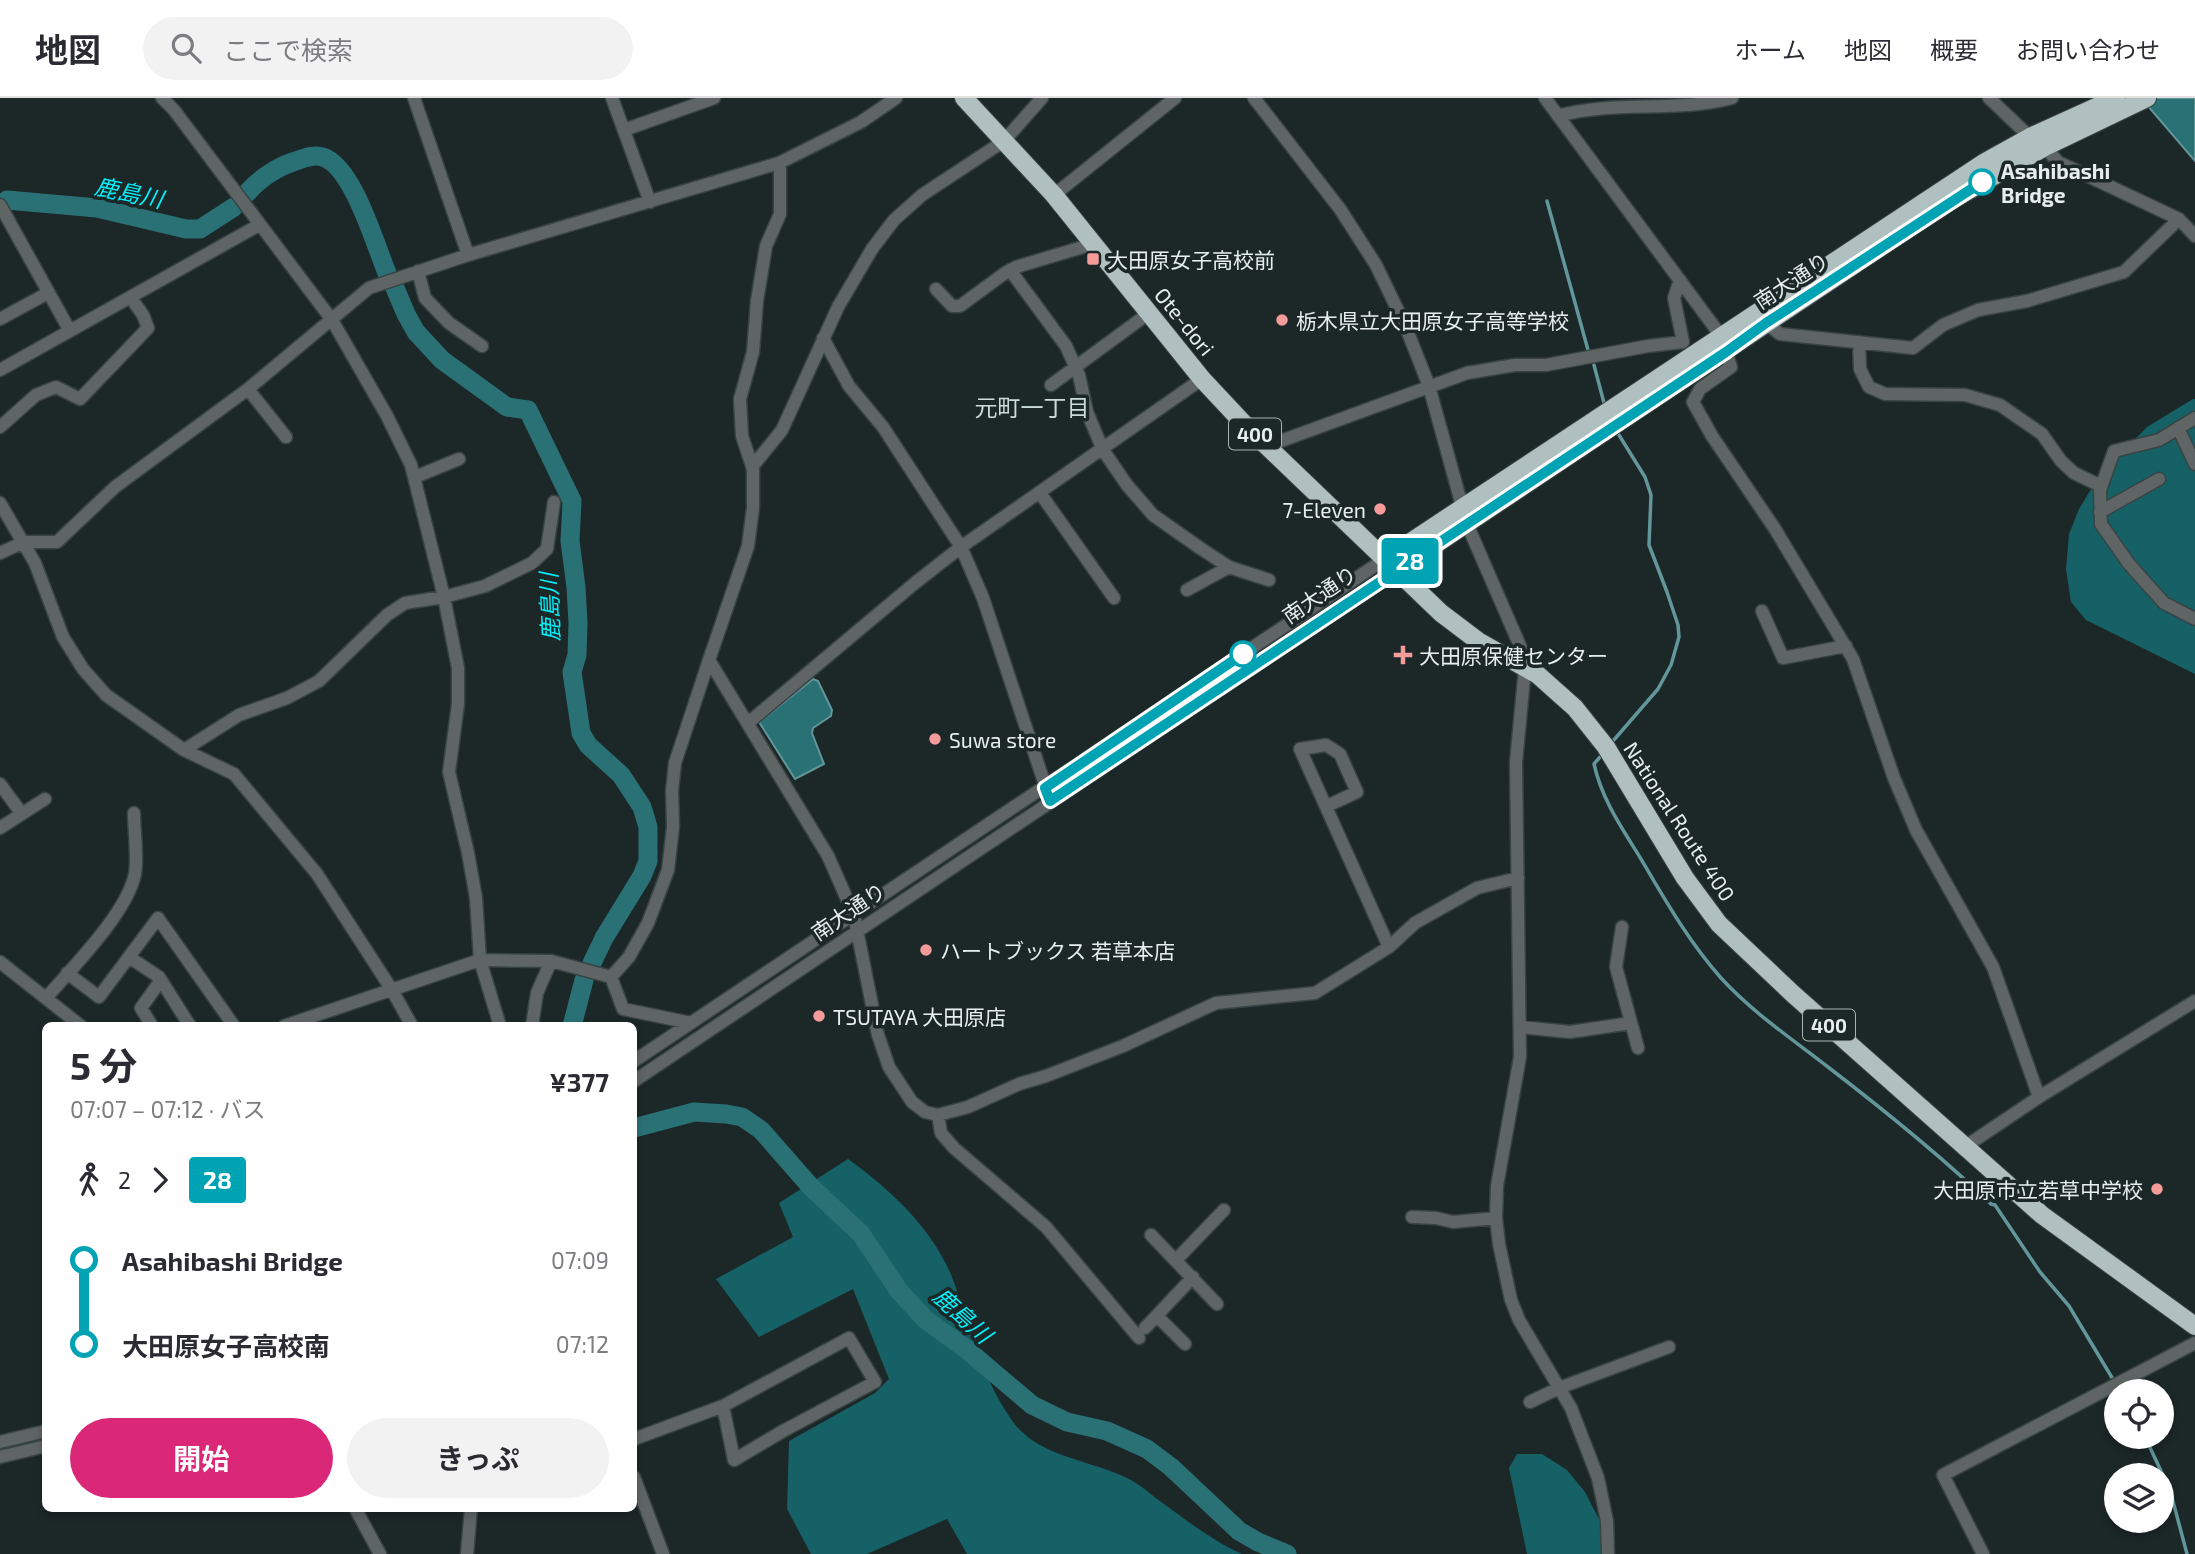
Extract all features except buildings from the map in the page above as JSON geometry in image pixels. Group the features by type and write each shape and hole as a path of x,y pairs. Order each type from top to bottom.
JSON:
{"highway":[{"name":"Ote-dori","path":"964,98 1054,195 1202,379 1267,446 1391,564"},
{"name":"南大通り","path":"1391,564 1723,344 1985,162 2030,137 2116,98"},
{"name":"南大通り","path":"1723,344 1766,323 1948,202 2045,147 2143,100"},
{"name":"National Route 400","path":"1391,564 1459,627 1558,690 1589,723 1685,878 1719,924 1793,994 2042,1215 2195,1326"}],"street":[{"path":"162,98 174,110 332,320 387,416 415,477 458,668 458,704 449,772 476,898 480,960 499,1022"},
{"path":"414,98 468,255"},
{"path":"612,98 650,202"},
{"path":"624,130 714,98"},
{"path":"0,554 24,542 57,542 115,487 248,389 369,288 468,255 780,163 861,122 896,98"},
{"path":"752,467 782,430 838,307 872,249 894,220 922,195 1004,141 1042,98"},
{"path":"1054,195 1175,98"},
{"path":"1254,98 1340,209 1376,265 1405,325 1429,386 1464,517 1520,643 1525,668 1516,762 1520,1057 1497,1186 1496,1218 1511,1300 1519,1320 1571,1408 1598,1478 1607,1521 1608,1554"},
{"path":"1545,98 1680,280 1723,344 1731,367 1700,389 1693,402 1712,436 1775,529 1853,659 1894,778 1916,830 1993,967 2039,1097"},
{"path":"1558,116 1580,110 1668,106 1732,98"},
{"path":"1989,98 2030,137 2045,147 2058,162 2179,219 2195,236"},
{"path":"611,977 629,957 648,923 668,870 673,827 672,791 675,764 748,546 753,508 752,467 742,436 740,399 753,352 757,301 766,246 780,214 780,163"},
{"path":"0,205 70,331"},
{"path":"1766,323 1780,334 1913,348 1943,325 1979,310 2027,300 2124,272 2179,219"},
{"path":"0,370 259,225"},
{"path":"936,289 952,306 960,306 1010,270 1094,244"},
{"path":"1010,270 1066,346 1076,366 1087,412 1103,450 1127,485 1153,515 1229,567 1269,580"},
{"path":"418,271 425,298 449,323 482,346"},
{"path":"1267,446 1429,386 1479,371 1515,365 1546,365 1683,342 1674,298 1680,280"},
{"path":"0,319 48,293"},
{"path":"0,427 36,395 56,387 79,399 148,328 131,298"},
{"path":"1051,386 1149,313"},
{"path":"823,338 849,386 883,428 961,547 983,598 1050,801"},
{"path":"1859,342 1860,369 1868,387 1885,394 1965,395 2000,405 2042,434 2061,461 2074,473 2101,485"},
{"path":"748,723 961,547 1202,379"},
{"path":"248,389 286,436"},
{"path":"2195,418 2159,440 2114,451 2101,485 2100,512 2101,524 2129,564 2164,603 2195,619"},
{"path":"2178,428 2195,464"},
{"path":"415,477 460,459"},
{"path":"2100,512 2159,479"},
{"path":"1040,493 1114,598"},
{"path":"184,750 239,715 287,698 319,681 387,615 405,603 444,597 485,586 532,563 547,550 554,502"},
{"path":"0,503 35,563 63,637 83,669 106,695 184,750 234,774 317,874 410,1022"},
{"name":"南大通り","path":"637,1059 1045,788 1391,564"},
{"name":"南大通り","path":"637,1079 1050,801 1391,564"},
{"path":"1187,590 1229,567"},
{"path":"1762,611 1783,658 1846,646"},
{"path":"709,660 828,856 854,915 878,1035 889,1067 912,1102 925,1112 938,1115 968,1107 1019,1084 1123,1046 1216,1003 1315,993 1389,947 1415,923 1476,888 1518,878"},
{"path":"1327,806 1357,792 1340,754 1326,745 1300,749 1389,947"},
{"path":"0,783 22,814"},
{"path":"0,828 45,799"},
{"path":"46,998 109,923 130,891 135,871 134,813"},
{"path":"67,974 99,998 158,918 231,1022"},
{"path":"1622,927 1616,967 1638,1048"},
{"path":"129,957 161,980 187,1022"},
{"path":"303,1022 480,960 551,961 611,977"},
{"path":"533,1022 537,993 551,961"},
{"path":"0,962 76,1022"},
{"path":"611,977 622,1009 691,1023"},
{"path":"150,1022 141,1008 161,980"},
{"path":"1966,1146 2039,1097 2195,1001"},
{"path":"1520,1027 1570,1032 1631,1023"},
{"path":"938,1115 942,1133 954,1148 1046,1227 1142,1333 1193,1277"},
{"path":"1176,1260 1224,1210"},
{"path":"1412,1217 1453,1222 1496,1218"},
{"path":"1151,1236 1217,1304"},
{"path":"1157,1315 1185,1344"},
{"path":"637,1438 723,1406 849,1338 875,1382 734,1460 723,1406"},
{"path":"1983,1554 1943,1475 2195,1343"},
{"path":"1530,1402 1559,1388 1669,1347"},
{"path":"0,1442 42,1432"},
{"path":"0,1457 42,1447"},
{"path":"637,1485 663,1554"},
{"path":"357,1512 380,1554"},
{"path":"467,1554 471,1512"}],"shaded area":[{"path":"2141,98 2195,98 2195,161"},
{"path":"2193,399 2195,674 2086,620 2071,602 2066,569 2069,534 2079,509 2099,476 2147,427"},
{"path":"813,679 818,681 832,710 831,716 813,728 812,733 824,764 795,779 759,722"},
{"path":"848,1159 879,1183 908,1211 944,1259 992,1385 1011,1419 1022,1432 1034,1442 1064,1456 1131,1480 1198,1529 1242,1554 967,1554 947,1519 867,1554 811,1554 787,1509 789,1441 875,1393 889,1379 853,1289 759,1337 716,1279 793,1237 779,1203"},
{"path":"1517,1454 1542,1454 1567,1470 1585,1492 1602,1525 1606,1554 1527,1554 1509,1468"}],"waterway":[{"name":"鹿島川","path":"247,193 263,178 282,166 310,157 323,157 334,164 353,190 387,273"},
{"name":"鹿島川","path":"7,200 97,208 186,229 200,229 234,207"},
{"path":"1547,201 1588,350"},
{"name":"鹿島川","path":"395,288 416,332 442,360 507,407 528,410 572,501 570,541 578,623 577,655 572,672 581,733 588,745 621,775 642,807 648,827 648,861 642,876 592,963"},
{"path":"1594,365 1604,403"},
{"path":"1613,741 1658,689 1671,665 1679,637 1678,625 1649,545 1651,495 1645,477 1619,435"},
{"path":"1600,757 1594,764 1613,813 1678,920 1709,964 1759,1014 1891,1116 1995,1205 2040,1272 2069,1306 2113,1379"},
{"name":"鹿島川","path":"573,1022 584,980"},
{"name":"鹿島川","path":"637,1127 694,1112 742,1117 761,1130 811,1187 861,1234 899,1291 926,1320 966,1349 1032,1405 1067,1422 1107,1431 1147,1449 1171,1467 1239,1531 1287,1554"},
{"path":"2151,1449 2170,1490 2187,1554"}],"bus line":[{"name":"28","path":"1243,654 1045,788 1050,801 1948,202 1982,182"}],"place":[{"name":"Asahibashi Bridge","path":"1982,182"},
{"name":"大田原女子高校前","path":"1093,259"},
{"name":"栃木県立大田原女子高等学校","path":"1282,320"},
{"name":"7-Eleven","path":"1380,509"},
{"name":"大田原保健センター","path":"1403,655"},
{"name":"Suwa store","path":"935,739"},
{"name":"ハートブックス 若草本店","path":"926,950"},
{"name":"TSUTAYA 大田原店","path":"819,1016"},
{"name":"大田原市立若草中学校","path":"2157,1189"}],"district":[{"name":"元町一丁目","path":"1032,407"}]}
